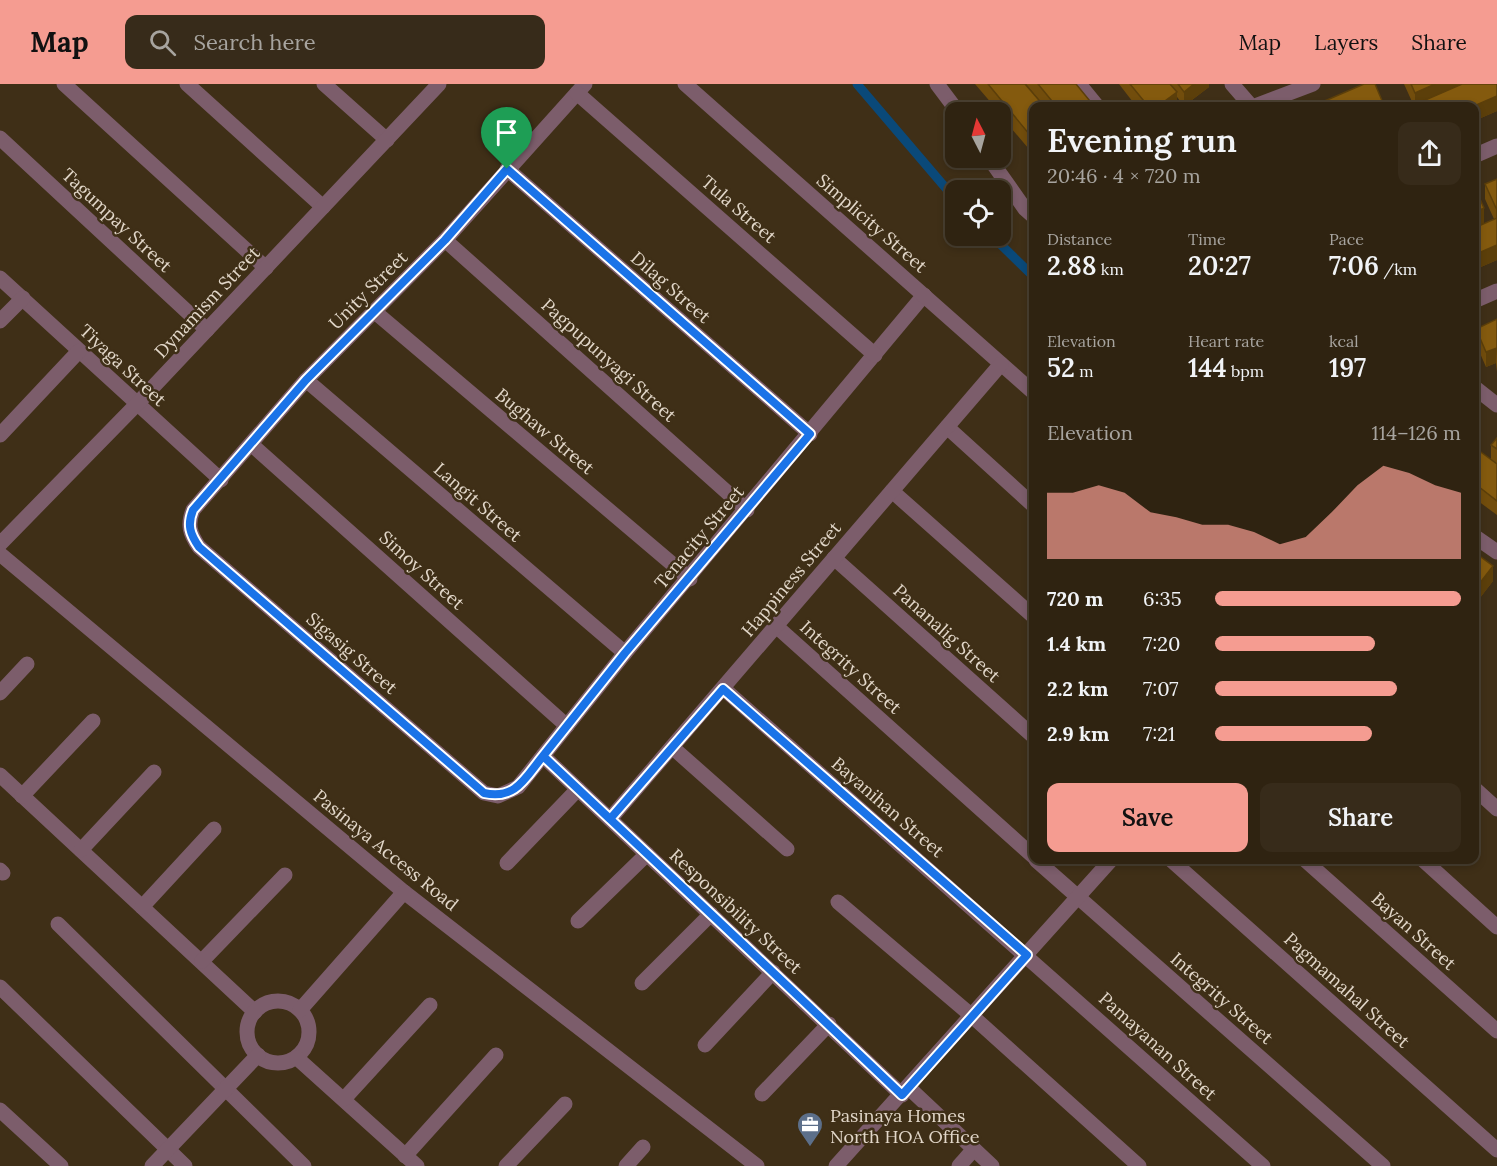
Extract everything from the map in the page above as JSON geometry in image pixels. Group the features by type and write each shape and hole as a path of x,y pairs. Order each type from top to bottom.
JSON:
{"street":[{"path":"64,84 266,268"},
{"path":"187,84 323,207"},
{"path":"324,84 387,140"},
{"name":"Dynamism Street","path":"0,544 137,404 439,84"},
{"name":"Simplicity Street","path":"685,84 1029,389"},
{"path":"937,84 950,102"},
{"path":"1079,84 1094,102"},
{"path":"1232,84 1249,102"},
{"path":"1264,102 1313,84"},
{"name":"Unity Street","path":"189,529 193,510 306,380 445,240 581,88"},
{"name":"Tula Street","path":"581,88 875,355"},
{"name":"Tagumpay Street","path":"0,138 207,330"},
{"path":"1479,154 1497,146"},
{"path":"997,168 1029,208"},
{"name":"Dilag Street","path":"507,169 810,434"},
{"name":"Pagpupunyagi Street","path":"445,240 747,510"},
{"name":"Tiyaga Street","path":"0,278 220,480"},
{"path":"1479,299 1497,291"},
{"name":"Tenacity Street","path":"498,796 518,787 625,653 690,579 924,295"},
{"path":"0,321 22,298"},
{"name":"Bughaw Street","path":"375,312 690,579"},
{"path":"0,435 79,351"},
{"name":"Happiness Street","path":"610,819 1001,364"},
{"name":"Langit Street","path":"306,380 625,653"},
{"path":"1479,391 1497,405"},
{"path":"947,427 1029,501"},
{"name":"Simoy Street","path":"250,444 567,726"},
{"path":"892,491 1029,613"},
{"name":"Sigasig Street","path":"189,529 199,547 475,786 484,793 498,796"},
{"path":"1479,539 1497,552"},
{"name":"Pasinaya Access Road","path":"0,554 404,892 757,1166"},
{"name":"Pananalig Street","path":"834,558 1029,733"},
{"name":"Integrity Street","path":"776,626 1029,853"},
{"path":"0,693 27,664"},
{"name":"Bayanihan Street","path":"723,689 1027,955"},
{"path":"22,796 93,721"},
{"path":"672,747 787,849"},
{"name":"Responsibility Street","path":"543,756 829,1024 992,1166"},
{"path":"81,850 154,772"},
{"path":"0,775 255,1012"},
{"path":"507,863 578,789"},
{"path":"1479,793 1497,809"},
{"path":"142,907 214,829"},
{"path":"578,921 647,854"},
{"name":"Integrity Street","path":"1041,864 1383,1166"},
{"path":"836,1166 906,1091 1107,864"},
{"name":"Pagmamahal Street","path":"1175,864 1497,1150"},
{"name":"Bayan Street","path":"1309,864 1497,1031"},
{"path":"1427,864 1497,927"},
{"path":"202,961 285,874"},
{"path":"300,1010 404,892"},
{"path":"838,902 972,1016 1139,1166"},
{"path":"642,983 711,914"},
{"path":"58,924 304,1166"},
{"name":"Pamayanan Street","path":"1027,955 1263,1166"},
{"path":"705,1045 773,972"},
{"path":"0,987 185,1166"},
{"path":"282,1001 300,1010 309,1027 309,1037 297,1058 279,1063 258,1055 248,1039 247,1029 255,1012 263,1005 282,1001"},
{"path":"344,1100 430,1005"},
{"path":"762,1094 829,1024"},
{"path":"152,1166 258,1055"},
{"path":"297,1058 411,1161 496,1055"},
{"path":"506,1166 565,1104"},
{"path":"0,1110 61,1166"},
{"path":"626,1166 643,1147"},
{"path":"959,1166 974,1149"}],"building":[{"path":"988,84 1025,84 1041,102 1029,102 1029,134 1011,112 1011,102 1003,102"},
{"path":"1038,84 1076,84 1091,102 1053,102"},
{"path":"1130,84 1170,84 1177,92 1163,102 1145,102"},
{"path":"1178,84 1194,84 1184,92"},
{"path":"1364,84 1375,84 1383,102 1322,102"},
{"path":"1411,84 1435,84 1415,93"},
{"path":"1462,84 1497,84 1497,96 1479,104 1479,102 1421,102"},
{"path":"1497,179 1497,208 1496,208 1485,184"},
{"path":"1479,197 1484,208 1479,210"},
{"path":"1497,218 1497,245 1479,253 1479,226"},
{"path":"1497,319 1497,348 1486,352 1479,336 1479,328"},
{"path":"1497,438 1497,449 1491,445"},
{"path":"1479,451 1497,464 1497,501 1479,487"},
{"path":"1479,556 1493,566 1479,584"}],"waterway":[{"path":"857,84 945,187"},
{"path":"1002,246 1029,272"}],"place":[{"name":"Pasinaya Homes North HOA Office","path":"810,1148"}],"route":[{"path":"507,169 445,240 306,380 193,510 189,519 189,529 199,547 484,793 498,796 509,793 518,787 543,756 902,1095 1027,955 723,689 610,819 543,756 625,653 690,579 810,434 507,169"}]}
